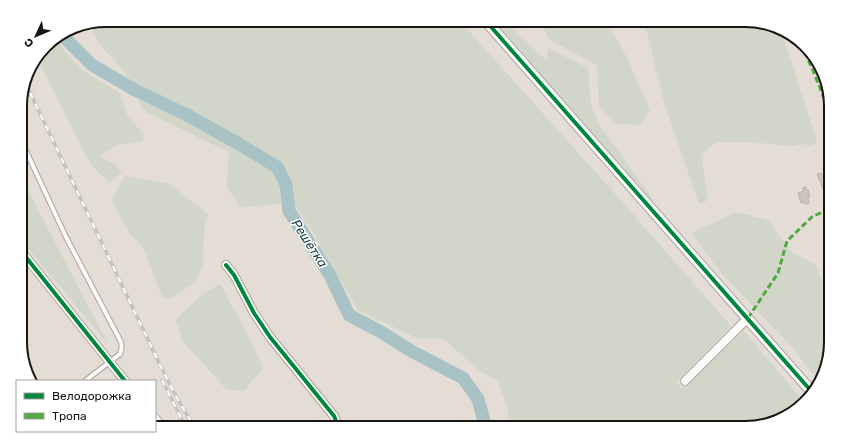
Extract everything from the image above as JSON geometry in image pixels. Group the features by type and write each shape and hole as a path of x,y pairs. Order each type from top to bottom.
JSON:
{"street":[{"path":"491,27 809,388"},
{"path":"27,260 125,380"},
{"path":"226,265 234,275 254,314 270,337 334,416 336,421"},
{"path":"685,381 748,318"}],"lane":[{"path":"27,153 66,237 121,342 122,351 120,354 86,380"}],"shaded area":[{"path":"101,27 465,27 731,326 677,381 681,389 744,331 800,398 789,408 780,413 771,417 750,421 509,421 508,411 498,381 480,371 444,339 417,338 358,310 312,231 293,203 240,207 227,187 229,152 144,111 125,73 98,42 92,29"},
{"path":"499,27 511,27 547,61 548,48 588,68 591,106 600,126 657,205 558,96"},
{"path":"544,27 610,27 626,56 650,110 640,125 617,124 599,106 597,65 548,39"},
{"path":"646,27 745,27 771,31 784,37 817,142 812,146 801,144 792,146 749,142 716,142 701,155 708,200 699,204 664,102"},
{"path":"60,42 61,47 82,70 120,93 128,117 144,134 142,142 119,144 99,156 114,164 122,172 109,183 91,165 40,62 45,56 56,56 56,45"},
{"path":"125,176 169,184 208,214 204,229 203,264 196,282 171,298 165,299 161,294 145,252 139,242 131,236 115,207 112,199"},
{"path":"27,187 33,200 108,344 27,247"},
{"path":"736,212 768,220 792,253 817,265 822,283 824,282 824,342 821,363 816,378 792,347 722,274 691,233"},
{"path":"220,284 246,331 263,368 244,391 226,389 182,340 176,319 203,294"}],"building":[{"path":"821,173 822,176 824,175 824,191 817,174"},
{"path":"806,187 806,190 808,190 810,196 808,197 809,203 805,204 804,202 801,203 798,193 804,191 803,188"}],"waterway":[{"name":"Решётка","path":"66,38 67,40 92,65 133,89 187,115 277,167 286,184 289,211 330,275 349,315 381,332 413,352 463,378 478,399 484,421"}],"railway":[{"path":"29,90 160,365 191,421"},
{"path":"162,380 182,421"}],"marked path":[{"path":"807,58 823,95"},
{"path":"748,318 778,273 787,241 813,216 824,212"}],"cycle path":[{"path":"491,27 809,388"},
{"path":"27,258 124,380"},
{"path":"226,265 234,275 254,313 270,337 334,416 336,421"}]}
